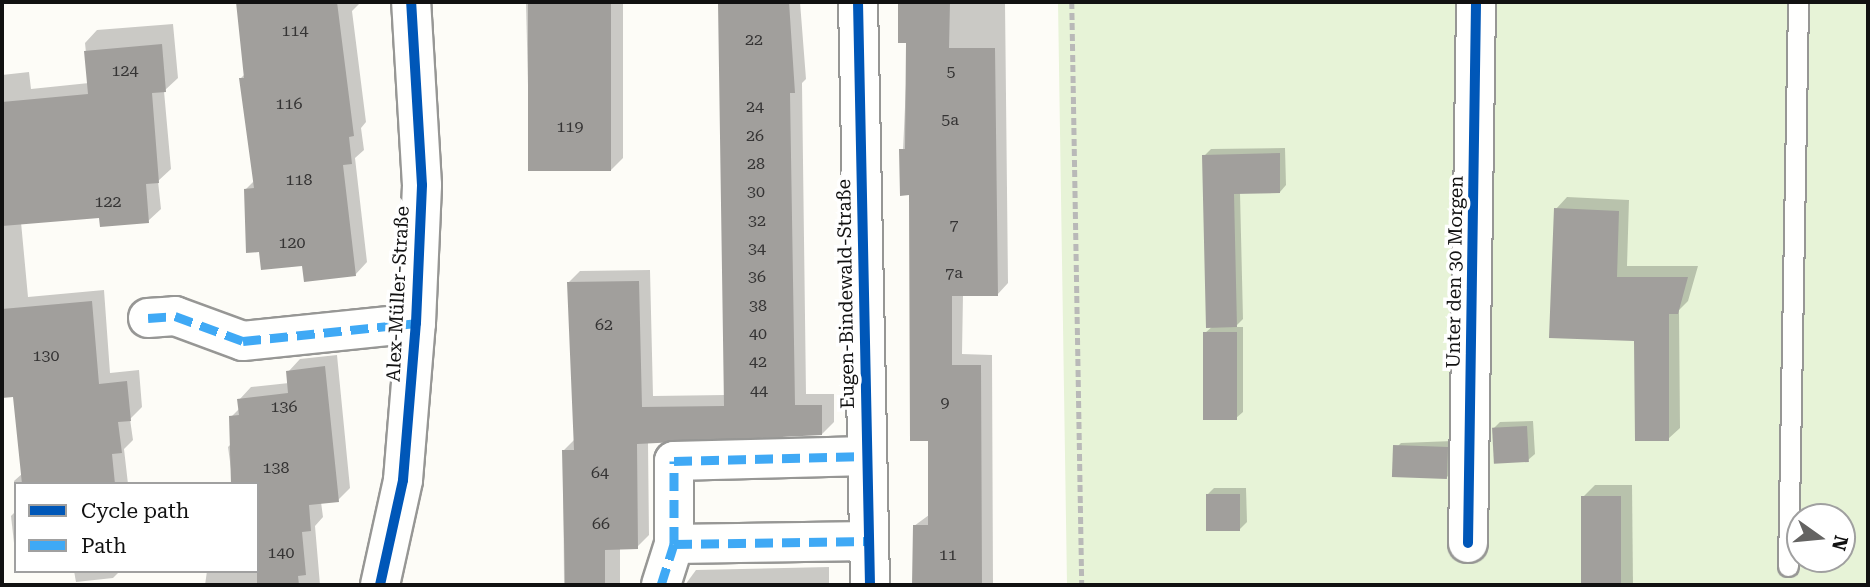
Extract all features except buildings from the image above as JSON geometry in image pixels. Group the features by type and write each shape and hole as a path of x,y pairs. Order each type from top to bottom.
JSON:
{"street":[{"name":"Alex-Müller-Straße","path":"380,585 402,480 416,323 422,185 411,2"},
{"name":"Eugen-Bindewald-Straße","path":"858,2 870,585"},
{"name":"Unter den 30 Morgen","path":"1468,543 1476,2"},
{"name":"Alex-Müller-Straße","path":"148,318 175,316 243,341 416,323"},
{"path":"661,585 674,544 674,461 867,456"},
{"path":"674,544 869,541"}],"lane":[{"path":"1789,503 1798,2"}],"path":[{"path":"1072,2 1082,585"}],"green space":[{"path":"1058,2 1868,2 1868,585 1067,585"}],"marked path":[{"path":"148,318 175,316 243,341 416,323"},
{"path":"674,544 674,461 867,456"},
{"path":"661,585 674,544 869,541"}],"cycle path":[{"path":"380,585 403,480 416,323 422,185 411,2"},
{"path":"858,2 870,585"},
{"path":"1468,543 1476,2"}]}
